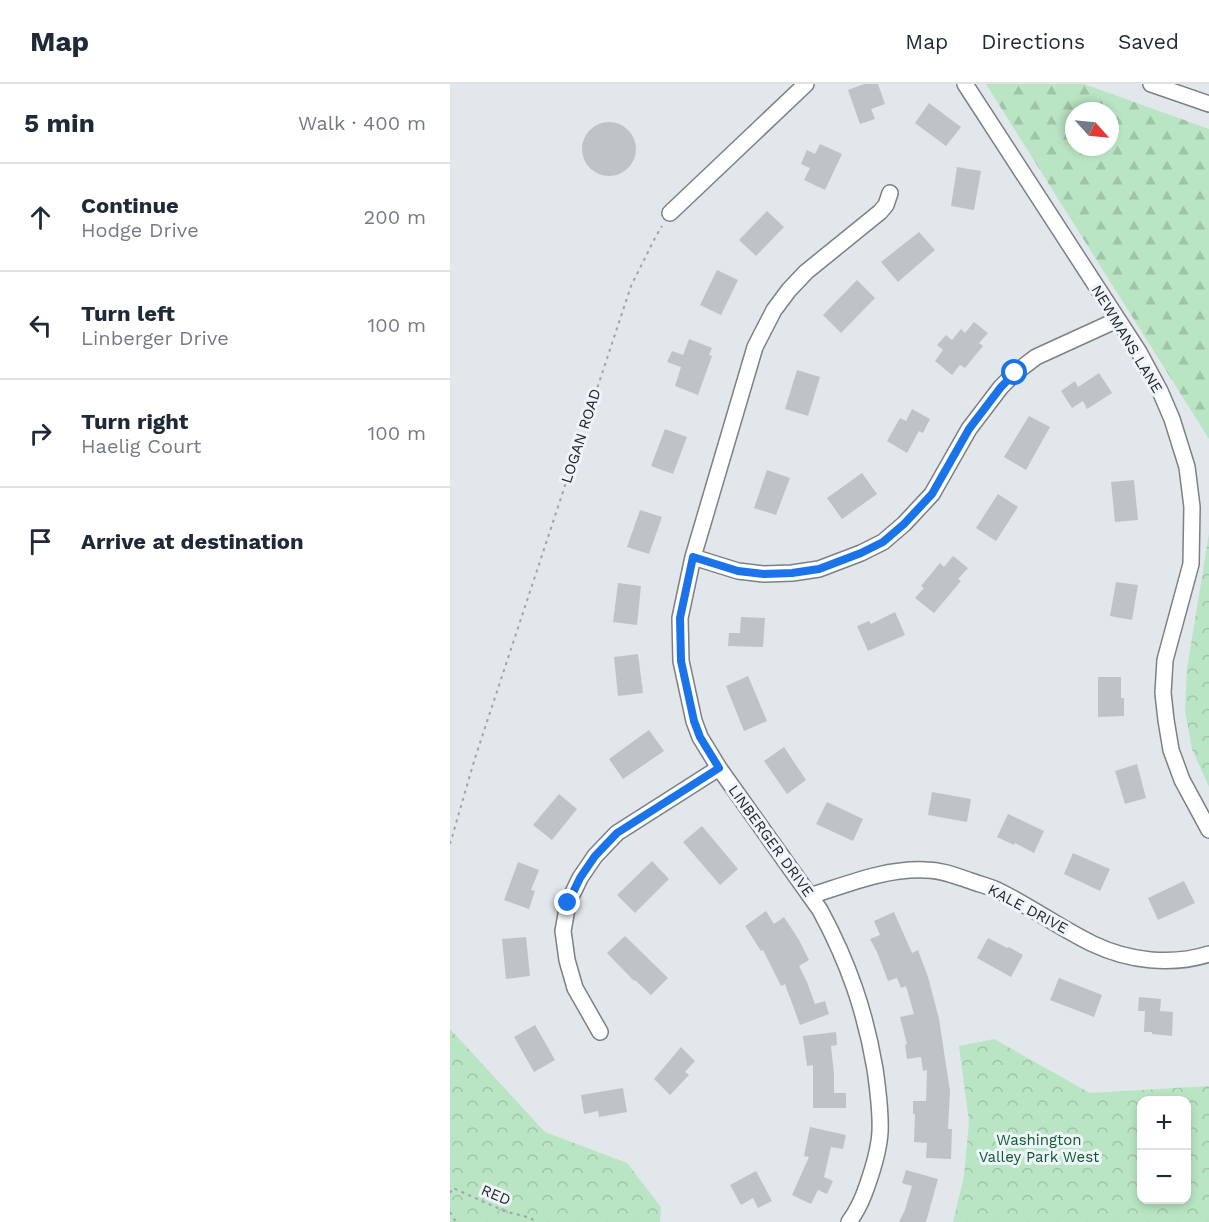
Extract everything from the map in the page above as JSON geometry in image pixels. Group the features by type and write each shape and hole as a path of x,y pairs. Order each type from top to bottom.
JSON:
{"street":[{"path":"670,213 806,84"},
{"name":"NEWMANS LANE","path":"965,84 1138,352 1160,391 1172,419 1187,467 1192,507 1191,564 1165,660 1163,693 1171,750 1182,780 1209,830"},
{"path":"1151,84 1209,104"},
{"name":"LINBERGER DRIVE","path":"849,1222 863,1198 872,1172 880,1135 880,1101 870,1040 860,999 833,934 810,896 719,768 700,737 694,721 681,661 680,618 693,557 755,347 774,310 789,290 806,272 880,212 891,193"},
{"path":"693,557 738,571 764,574 792,573 819,569 883,542 904,524 932,494 969,429 1001,387 1015,373 1036,357 1117,320"},
{"path":"600,1032 575,988 567,960 563,931 568,903 580,878 595,856 617,833 719,768"},
{"name":"KALE DRIVE","path":"810,896 871,876 900,871 927,870 948,873 995,889 1093,944 1122,955 1155,961 1185,959 1209,954"}],"path":[{"name":"LOGAN ROAD","path":"450,844 475,758 631,286 670,213"},
{"name":"RED","path":"450,1193 453,1188 504,1211 531,1218 535,1222"},
{"path":"450,1212 456,1222"}],"green space":[{"path":"986,84 1084,84 1209,129 1209,439"},
{"path":"1209,533 1209,787 1192,749 1185,711 1187,669"},
{"path":"450,1029 545,1132 627,1163 661,1207 660,1222 450,1222"},
{"name":"Washington Valley Park West","path":"994,1039 1090,1093 1209,1086 1209,1222 953,1222 964,1176 969,1122 959,1046"}],"building":[{"path":"864,84 878,84 885,104 871,109 875,119 860,124 848,90"},
{"path":"929,103 961,127 946,146 915,123"},
{"path":"604,122 614,122 624,126 632,134 636,149 632,164 624,172 614,176 604,176 594,172 586,164 582,154 582,144 586,134 594,126"},
{"path":"820,144 842,154 825,190 804,180 810,168 801,164 807,150 815,154"},
{"path":"957,167 981,171 974,210 951,206"},
{"path":"767,211 784,227 756,256 739,240"},
{"path":"919,232 935,250 898,282 881,262"},
{"path":"717,270 738,280 721,315 700,305"},
{"path":"857,280 875,298 841,333 823,315"},
{"path":"974,322 988,333 979,343 983,346 965,368 960,365 952,375 935,361 943,350 937,345 946,335 952,340 961,329 965,333"},
{"path":"689,339 712,348 709,355 712,356 698,395 675,386 681,367 667,362 672,351 683,355"},
{"path":"797,370 820,377 808,416 785,409"},
{"path":"1099,373 1112,393 1087,409 1083,401 1072,408 1061,391 1075,381 1078,387"},
{"path":"912,409 930,419 923,433 919,431 907,453 887,441 900,418 906,421"},
{"path":"1029,416 1050,427 1026,470 1004,457"},
{"path":"665,429 687,437 673,474 651,466"},
{"path":"767,470 790,478 776,515 754,508"},
{"path":"862,473 877,494 842,519 827,498"},
{"path":"1134,480 1138,520 1115,522 1111,482"},
{"path":"998,494 1018,507 996,541 976,528"},
{"path":"640,510 662,517 649,554 627,547"},
{"path":"953,556 968,568 958,579 961,581 934,613 915,598 924,588 921,586 940,563 944,567"},
{"path":"1116,582 1138,585 1132,620 1110,616"},
{"path":"618,583 641,586 637,625 613,622"},
{"path":"895,612 905,635 868,651 857,626 869,621 871,624"},
{"path":"741,617 765,618 763,647 728,646 729,633 740,633"},
{"path":"638,654 643,693 618,696 614,657"},
{"path":"748,676 767,721 744,731 726,686"},
{"path":"1098,677 1121,677 1124,716 1098,717"},
{"path":"649,730 664,751 623,779 609,759"},
{"path":"784,747 806,780 787,794 764,761"},
{"path":"1137,764 1146,798 1125,804 1115,771"},
{"path":"932,792 971,799 967,822 928,815"},
{"path":"559,794 577,809 552,840 533,825"},
{"path":"827,802 863,819 853,841 816,824"},
{"path":"1008,814 1044,831 1034,853 997,837"},
{"path":"702,826 738,869 720,885 683,842"},
{"path":"1073,853 1110,869 1100,891 1064,874"},
{"path":"652,861 669,879 635,913 617,895"},
{"path":"518,862 539,870 531,890 535,891 529,909 504,900"},
{"path":"1184,881 1195,903 1158,920 1148,898"},
{"path":"766,911 774,924 784,917 799,940 809,960 799,966 815,1004 825,1001 829,1014 800,1025 785,984 781,986 763,950 761,951 745,926"},
{"path":"894,912 912,953 918,950 939,1019 950,1091 948,1129 952,1129 951,1159 926,1158 927,1143 914,1142 913,1101 926,1101 927,1070 923,1071 921,1057 907,1059 905,1045 907,1044 900,1017 914,1014 906,986 901,988 897,978 888,981 870,939 880,935 874,921"},
{"path":"625,936 668,978 651,995 607,953"},
{"path":"526,937 530,976 506,979 502,939"},
{"path":"988,938 1023,955 1011,977 977,958"},
{"path":"1059,978 1102,995 1094,1017 1050,1000"},
{"path":"1139,997 1161,999 1160,1011 1173,1012 1172,1036 1144,1032 1145,1011 1138,1011"},
{"path":"535,1025 555,1060 534,1072 514,1037"},
{"path":"836,1032 837,1045 831,1046 834,1093 846,1093 846,1108 813,1108 813,1065 807,1066 803,1036"},
{"path":"681,1047 695,1061 685,1072 689,1075 670,1095 654,1079"},
{"path":"623,1088 627,1112 599,1117 598,1111 584,1114 581,1095"},
{"path":"810,1127 846,1135 843,1149 831,1147 824,1177 833,1181 827,1194 818,1190 811,1204 792,1195 809,1157 804,1156"},
{"path":"906,1170 938,1179 926,1222 899,1222 912,1186 902,1183"},
{"path":"756,1171 772,1201 758,1208 753,1198 741,1205 730,1185"}],"route":[{"path":"568,903 580,878 595,856 617,833 719,768 700,737 694,721 681,661 680,618 693,557 738,571 764,574 792,573 819,569 883,542 904,524 932,494 969,429 1001,387 1015,373"}]}
